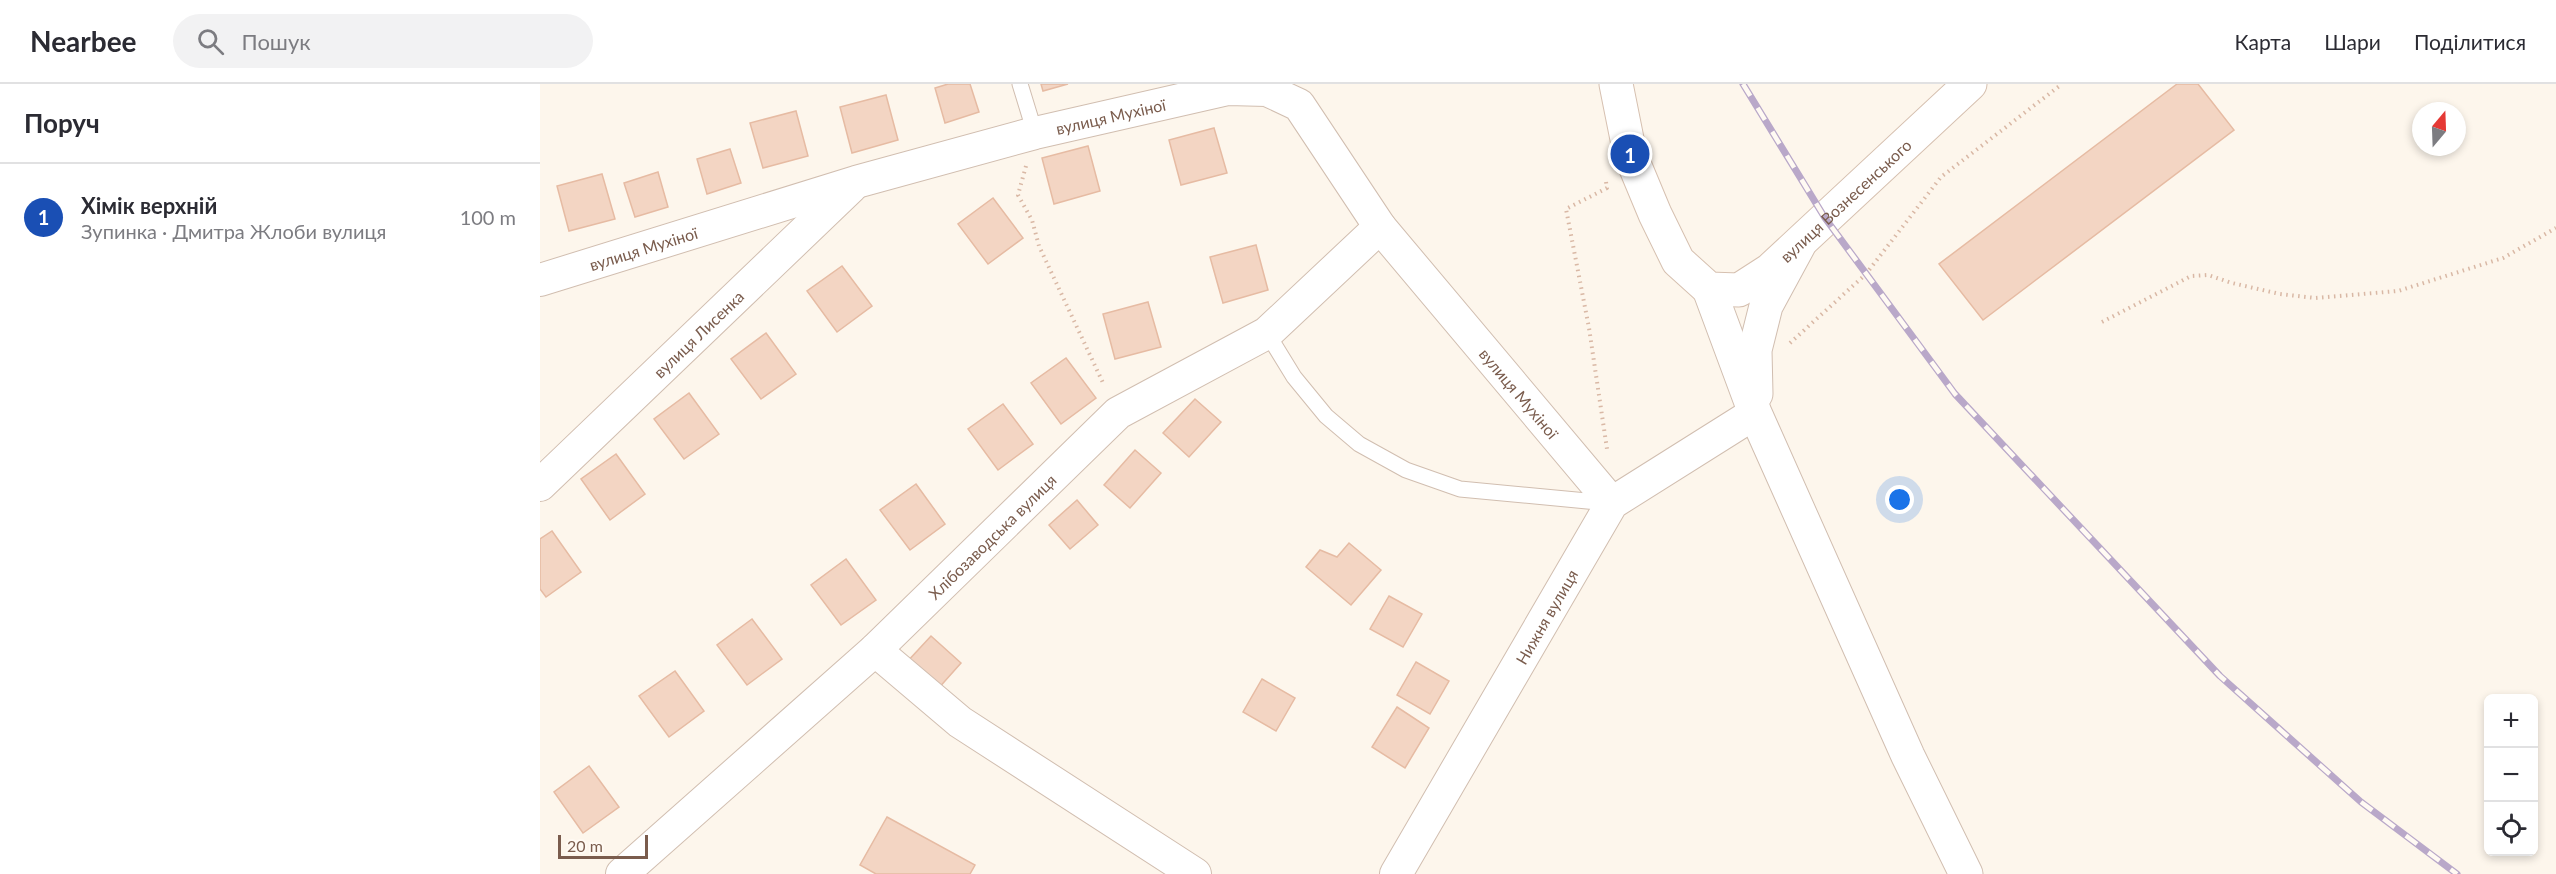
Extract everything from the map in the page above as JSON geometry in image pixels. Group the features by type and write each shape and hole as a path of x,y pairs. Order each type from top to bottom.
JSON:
{"street":[{"path":"1616,84 1630,154 1654,214 1678,261 1709,289 1755,413 1908,756 1966,874"},
{"name":"вулиця Вознесенського","path":"1709,289 1739,290 1770,270 1970,84"},
{"name":"вулиця Мухіної","path":"540,280 856,182 1035,133 1228,90 1267,90 1299,105 1380,227 1612,503"},
{"name":"вулиця Лисенка","path":"540,485 856,182"},
{"name":"Хлібозаводська вулиця","path":"622,874 875,650 1118,412 1268,333 1380,227"},
{"path":"1755,413 1755,350 1766,306 1800,244"},
{"name":"Нижня вулиця","path":"1396,874 1612,503 1755,413"},
{"path":"875,650 960,722 1195,874"}],"lane":[{"path":"1020,84 1035,133"},
{"path":"1268,333 1294,377 1326,416 1359,444 1406,470 1460,489 1612,503"}],"path":[{"path":"1756,373 1866,273 1941,177 2062,84"},
{"path":"1035,133 1018,195 1032,220 1039,246 1118,412"},
{"path":"1612,503 1604,415 1566,209 1607,188 1603,166 1630,154"},
{"path":"2102,322 2191,276 2208,274 2232,283 2280,294 2315,298 2398,291 2503,258 2556,228"}],"building":[{"path":"948,84 970,84 979,112 945,123 935,88"},
{"path":"1041,84 1068,84 1043,91"},
{"path":"2177,84 2198,84 2234,130 1983,320 1939,264"},
{"path":"886,95 898,140 852,153 840,107"},
{"path":"796,111 808,156 763,168 750,123"},
{"path":"1214,128 1227,173 1181,185 1169,140"},
{"path":"1088,146 1100,191 1054,204 1042,158"},
{"path":"730,149 741,183 707,194 697,159"},
{"path":"658,172 668,207 635,217 624,183"},
{"path":"602,174 615,219 569,231 557,186"},
{"path":"993,198 1023,238 988,264 958,224"},
{"path":"1256,245 1268,290 1223,303 1210,257"},
{"path":"842,266 872,306 837,332 807,291"},
{"path":"1148,302 1161,347 1115,359 1103,314"},
{"path":"766,333 796,374 761,399 731,359"},
{"path":"1066,358 1096,398 1061,424 1031,383"},
{"path":"689,393 719,434 684,459 654,419"},
{"path":"1195,399 1221,422 1189,457 1163,433"},
{"path":"1003,404 1033,444 998,470 968,429"},
{"path":"1135,450 1161,473 1130,508 1104,485"},
{"path":"616,454 645,494 610,520 581,479"},
{"path":"916,484 945,524 910,550 880,510"},
{"path":"1077,500 1098,525 1070,549 1049,525"},
{"path":"552,531 581,572 546,597 540,589 540,539"},
{"path":"1349,543 1381,570 1351,605 1306,567 1320,550 1337,557"},
{"path":"846,559 876,600 841,625 811,585"},
{"path":"1389,596 1422,614 1403,647 1370,629"},
{"path":"752,619 782,659 747,685 717,645"},
{"path":"931,636 961,663 937,690 906,663"},
{"path":"1416,662 1449,681 1430,714 1397,695"},
{"path":"675,671 704,711 669,737 639,696"},
{"path":"1262,679 1295,698 1276,731 1243,712"},
{"path":"1397,707 1429,728 1405,768 1372,747"},
{"path":"589,766 619,807 583,833 554,792"},
{"path":"887,817 975,865 970,874 876,874 860,865"}],"railway":[{"path":"1743,84 1825,218 1955,394 2220,676 2361,802 2457,874"}],"place":[{"name":"Хімік верхній","path":"1630,154"}]}
